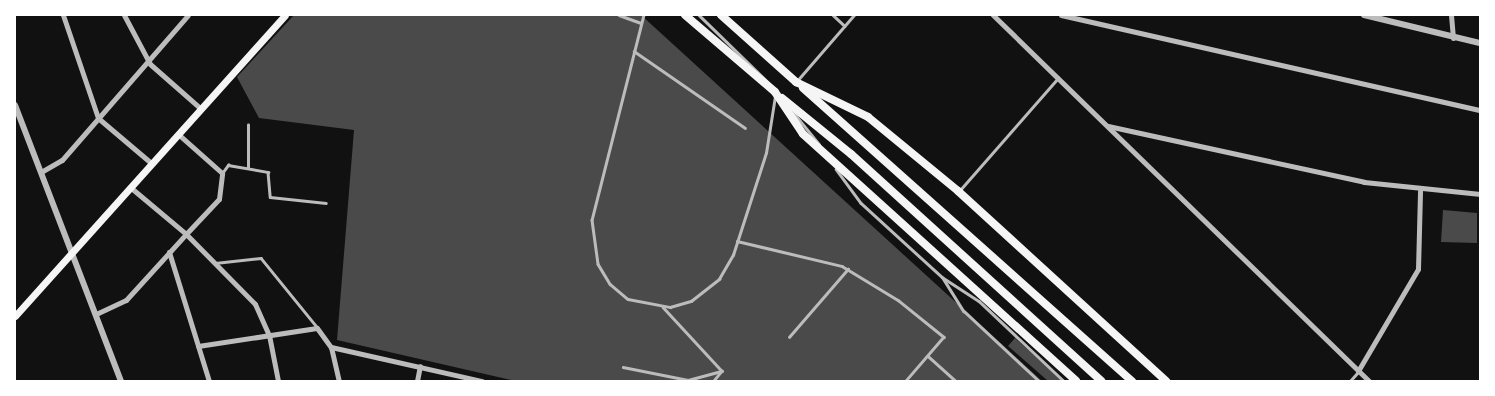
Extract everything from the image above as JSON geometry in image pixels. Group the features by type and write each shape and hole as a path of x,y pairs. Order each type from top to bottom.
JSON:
{"main road":[{"path":"15,316 285,15"},
{"path":"685,15 989,279 1101,381"},
{"path":"721,15 1132,381"},
{"path":"796,82 868,118 958,191 1166,381"},
{"path":"775,92 803,134 1076,381"}],"street":[{"path":"63,15 98,118 152,163"},
{"path":"124,15 148,61 201,108"},
{"path":"41,172 62,160 188,15"},
{"path":"992,15 1369,381"},
{"path":"1061,15 1480,110"},
{"path":"1364,15 1480,43"},
{"path":"1451,15 1453,38"},
{"path":"15,105 121,381"},
{"path":"1108,126 1420,191 1480,194"},
{"path":"96,314 126,300 219,199 222,173 178,134"},
{"path":"130,186 186,234 255,304 269,335 278,381"},
{"path":"1358,371 1418,268 1420,191"},
{"path":"170,252 209,381"},
{"path":"198,346 318,328 331,347 339,381"},
{"path":"331,347 482,381"},
{"path":"417,381 420,366"}],"lane":[{"path":"619,15 641,23"},
{"path":"644,15 593,203 593,251 603,274 619,292 639,304 663,307 692,302 708,291 728,266 771,132 775,92"},
{"path":"699,15 774,87 861,203 942,277 980,301 1064,381"},
{"path":"833,15 845,26"},
{"path":"796,82 854,15"},
{"path":"634,51 745,128"},
{"path":"958,191 1058,78"},
{"path":"248,125 248,168"},
{"path":"222,173 228,165 268,172 270,197 326,202"},
{"path":"737,241 848,269 898,300 944,337 906,381"},
{"path":"214,263 261,258 318,328"},
{"path":"790,337 848,269"},
{"path":"942,277 964,311 1039,381"},
{"path":"663,307 722,371"},
{"path":"928,356 956,381"},
{"path":"623,367 688,380 722,371"},
{"path":"714,381 722,371"},
{"path":"1350,381 1358,371"}],"building":[{"path":"294,15 641,15 1042,381 516,381 337,340 354,130 259,118 237,77"},
{"path":"1443,210 1477,213 1477,243 1441,242"},
{"path":"1015,338 1063,381 1048,381 1008,346"}]}
